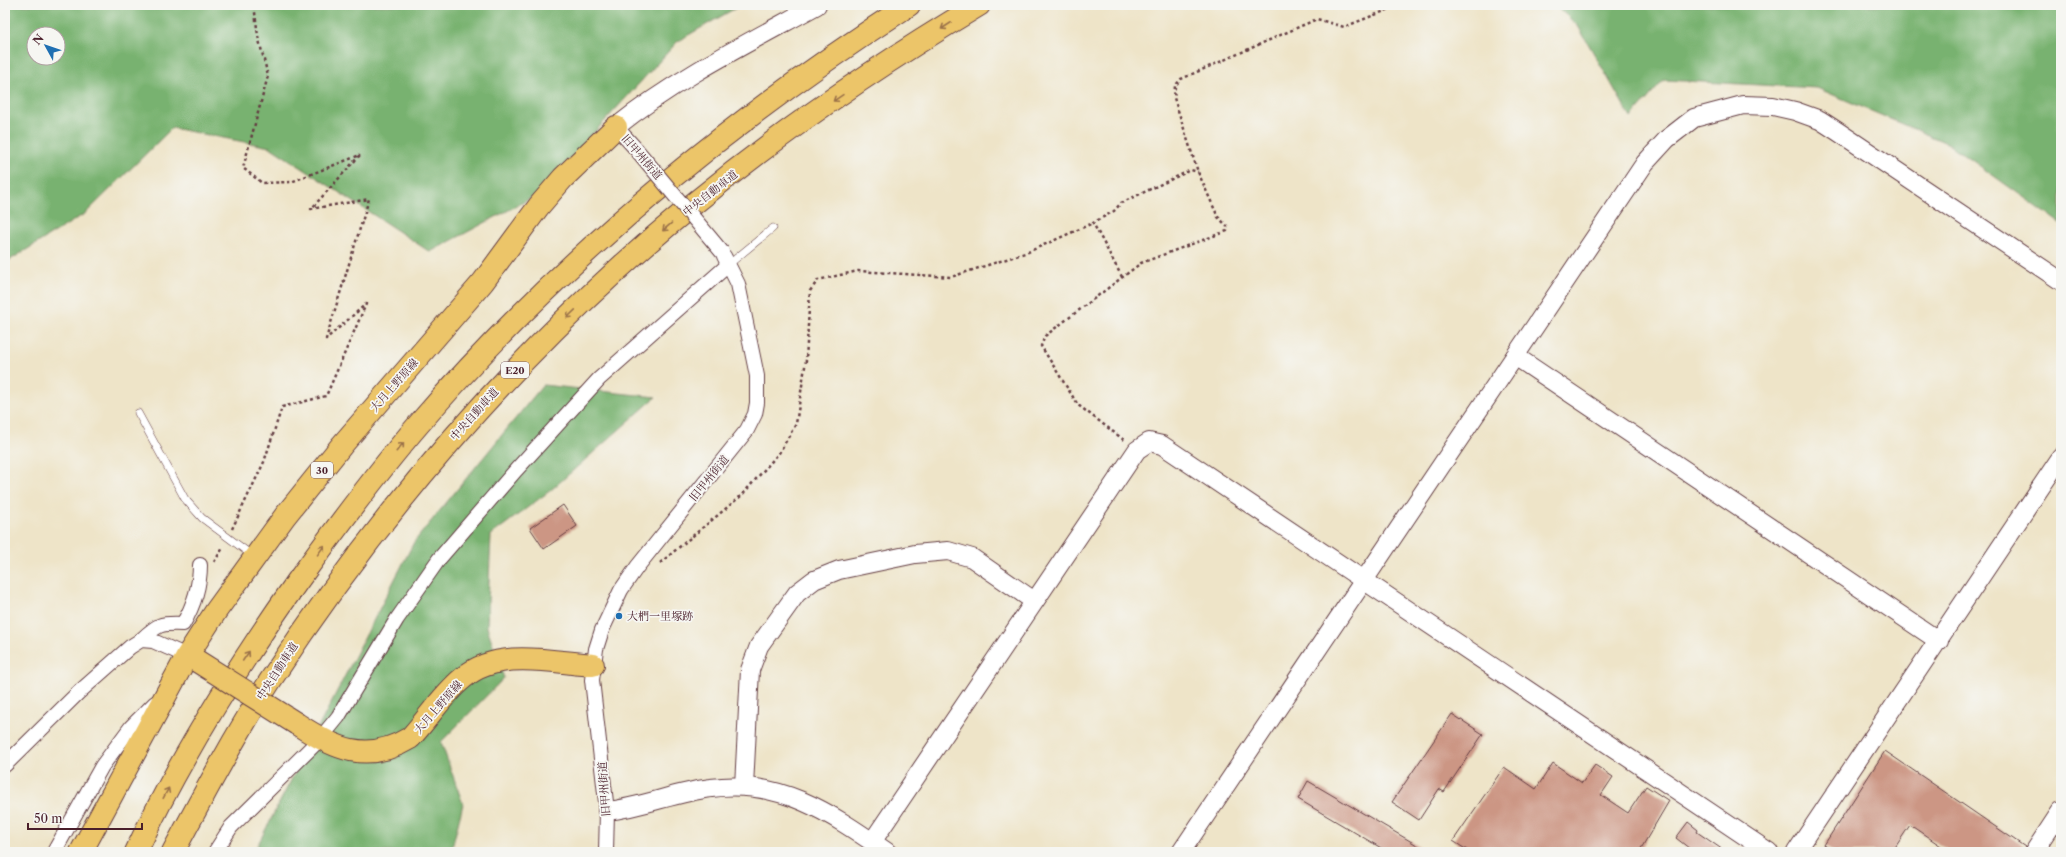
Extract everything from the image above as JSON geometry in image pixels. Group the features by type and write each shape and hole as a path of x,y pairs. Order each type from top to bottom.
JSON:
{"main road":[{"path":"136,852 187,754 235,674 274,614 365,490 418,424 528,307 591,247 657,191 792,85 910,5"},
{"name":"中央自動車道","path":"174,852 216,770 268,684 306,628 394,509 446,445 500,385 551,333 616,272 678,218 747,163 818,111 891,61 979,5"},
{"name":"大月上野原線","path":"81,852 168,691 192,659 216,611 285,516 342,445 483,282 539,206 563,178 616,127"},
{"name":"大月上野原線","path":"192,659 320,739 338,747 364,753 377,752 400,744 410,738 463,677 490,663 520,659 594,665"}],"street":[{"path":"616,127 648,102 676,83 817,5"},
{"path":"1181,852 1645,163 1667,138 1694,118 1743,105 1773,106 1820,120 2061,281"},
{"name":"旧甲州街道","path":"606,852 607,811 592,687 598,643 621,590 637,567 747,430 755,414 758,392 748,328 738,284 722,252 616,127"},
{"path":"215,852 231,827 320,739 338,717 397,619 440,559 511,476 599,379 728,265"},
{"path":"1515,356 1939,641"},
{"path":"872,842 1034,600 1137,450 1149,442 1162,445 1364,582 1769,852"},
{"path":"1796,852 2061,457"},
{"path":"744,786 750,670 759,646 797,593 814,580 839,570 915,554 948,551 972,558 1034,600"},
{"path":"5,765 78,693 130,647 141,640 155,626 162,623 183,624 193,608 200,582 200,565"},
{"path":"141,640 153,641 192,659"},
{"path":"54,852 102,766 131,727 168,691"},
{"path":"607,811 626,809 686,792 712,787 744,786 786,794 805,802 822,810 887,852"},
{"path":"2034,852 2061,812"}],"lane":[{"path":"728,265 773,228"},
{"path":"138,413 185,499 202,518 255,558"}],"path":[{"path":"230,533 264,462 282,406 326,396 366,304 326,339 369,200 311,209 360,155 291,182 262,183 243,168 268,76 258,36 254,5"},
{"path":"1137,450 1078,405 1041,346 1045,336 1141,263 1227,231 1227,226 1218,217 1198,172 1174,98 1175,86 1181,79 1317,19 1344,27 1400,5"},
{"path":"637,567 660,564 742,496 779,453 796,424 806,360 810,291 818,280 858,271 951,277 1028,252 1093,223 1114,211 1121,203 1191,170 1198,172"},
{"path":"1093,223 1122,277"},
{"path":"200,582 224,547"}],"green space":[{"path":"5,5 741,5 678,41 537,195 430,252 270,147 172,128 86,213 5,263"},
{"path":"1555,5 2061,5 2061,224 1949,144 1817,88 1664,80 1631,118 1578,26"},
{"path":"543,385 656,397 551,490 491,535 487,627 504,678 441,742 463,804 451,852 254,852 414,542"}],"building":[{"path":"563,505 577,526 544,549 530,528"},
{"path":"1452,714 1483,734 1444,792 1439,789 1419,820 1392,802"},
{"path":"1885,751 2025,847 2024,852 1950,852 1910,825 1892,852 1835,852 1824,845"},
{"path":"1553,763 1582,783 1595,765 1613,777 1601,795 1628,813 1646,786 1669,801 1639,852 1470,852 1453,841 1504,767 1536,789"},
{"path":"1308,781 1429,852 1388,852 1298,799"},
{"path":"1688,822 1698,830 1697,832 1726,852 1694,852 1676,838"}],"place":[{"name":"大椚一里塚跡","path":"619,616"}]}
